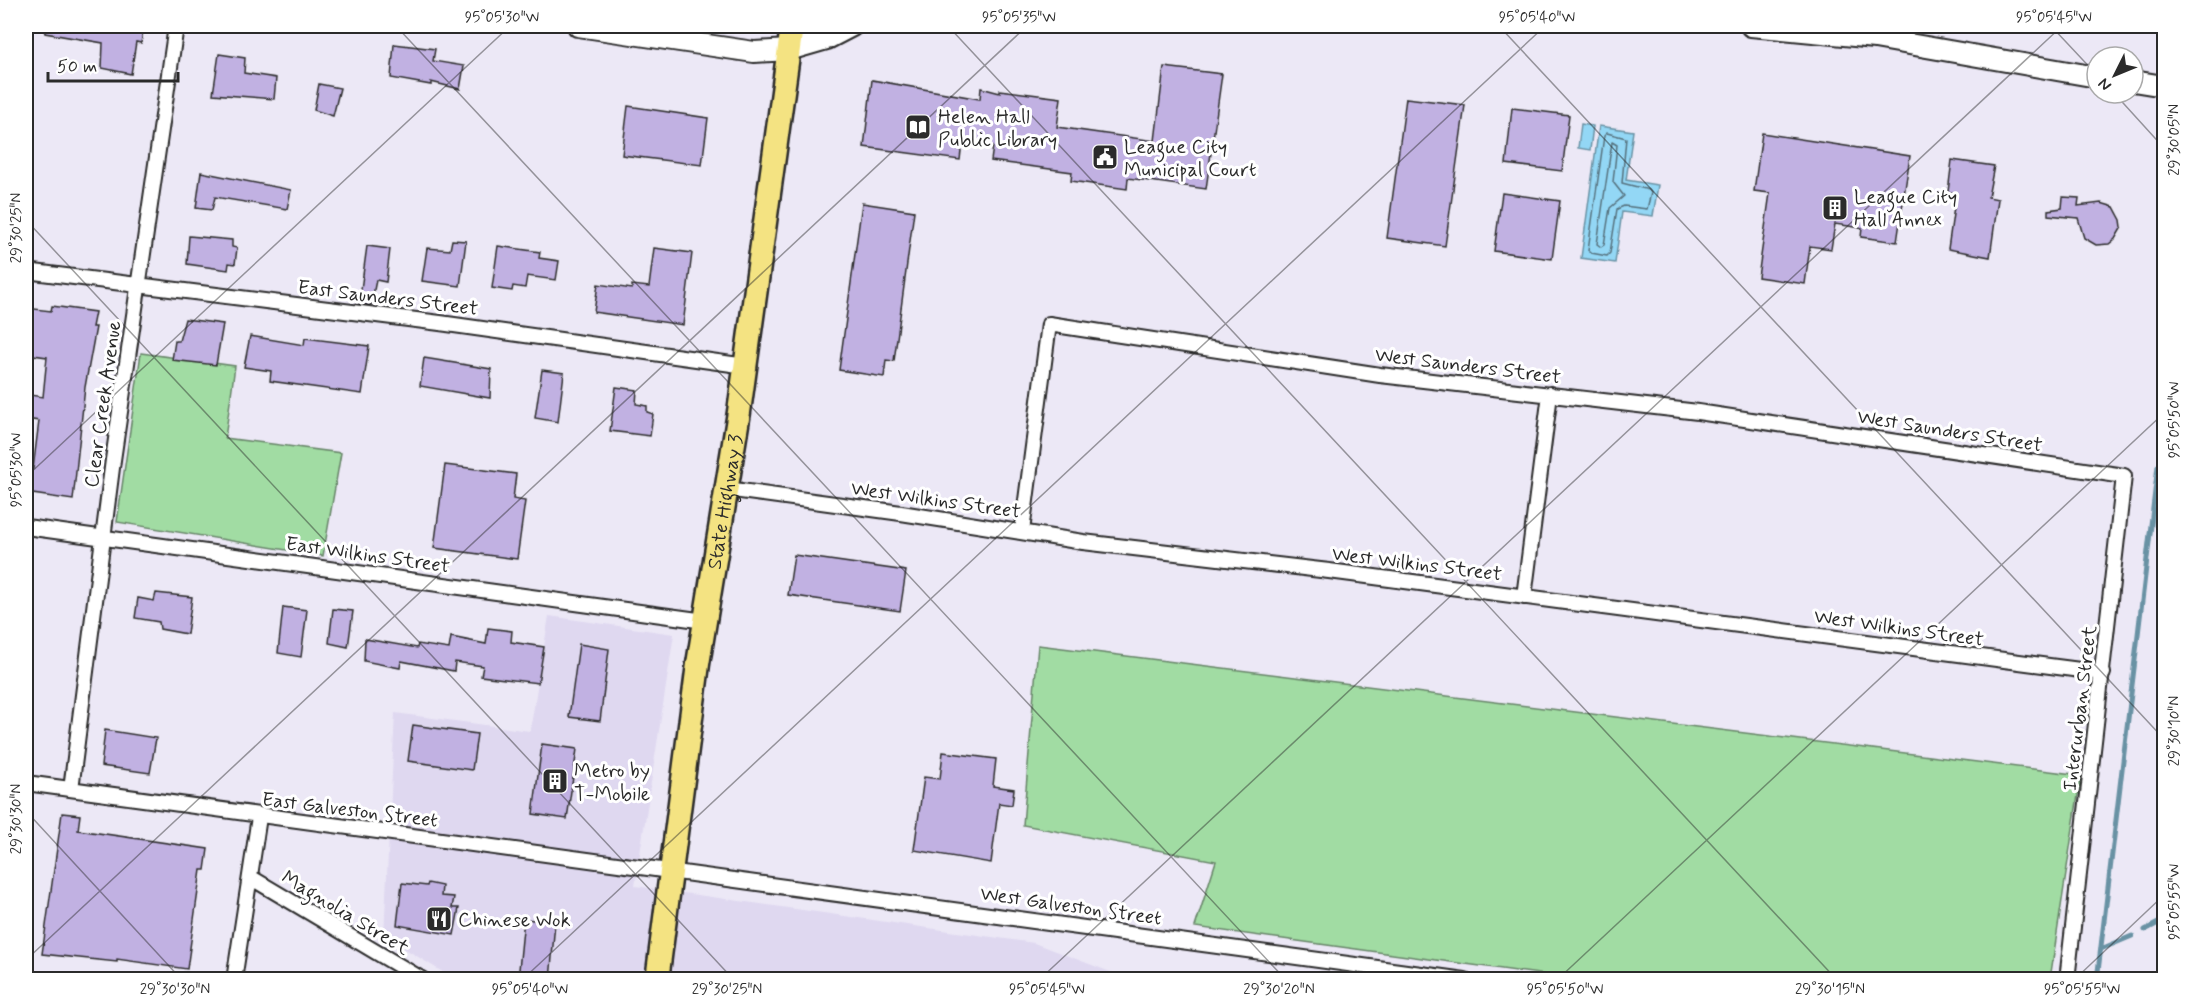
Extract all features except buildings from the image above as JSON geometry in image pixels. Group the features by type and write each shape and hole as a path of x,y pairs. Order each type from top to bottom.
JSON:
{"main road":[{"name":"State Highway 3","path":"657,980 705,621 746,366 792,26"}],"street":[{"name":"Clear Creek Avenue","path":"71,789 176,26"},
{"path":"578,26 754,52 789,50 827,39 852,26"},
{"path":"1752,26 1875,39 2085,74"},
{"path":"2145,83 2164,86"},
{"name":"East Saunders Street","path":"26,271 440,322 746,366"},
{"name":"West Saunders Street","path":"1022,531 1049,324 1380,375 1698,412 2090,471"},
{"path":"1524,597 1550,394"},
{"name":"Interurban Street","path":"2067,980 2124,476 2090,471"},
{"name":"West Wilkins Street","path":"726,489 1022,531 1083,542 2103,673"},
{"name":"East Wilkins Street","path":"26,527 705,621"},
{"name":"East Galveston Street","path":"26,783 259,817 670,870"},
{"path":"234,980 259,817"},
{"name":"West Galveston Street","path":"670,870 1465,980"},
{"name":"Magnolia Street","path":"250,877 423,980"}],"shaded area":[{"path":"549,616 674,634 635,886 1034,943 1129,979 454,979 384,936 395,713 530,731"}],"green space":[{"path":"141,353 235,366 225,438 341,453 323,556 117,522"},
{"path":"1038,645 2081,775 2050,979 1583,980 1195,927 1216,861 1023,825"}],"water":[{"path":"1581,124 1593,126 1590,150 1578,148"},
{"path":"1599,126 1633,131 1626,180 1658,185 1653,216 1622,212 1615,263 1581,258"}],"waterway":[{"path":"2097,980 2158,466"},
{"path":"2145,930 2164,920"},
{"path":"2101,949 2132,936"}],"place":[{"name":"Helen Hall Public Library","path":"918,127"},
{"name":"League City Municipal Court","path":"1105,157"},
{"name":"League City Hall Annex","path":"1835,208"},
{"name":"Metro by T-Mobile","path":"555,781"},
{"name":"Chinese Wok","path":"439,919"}]}
